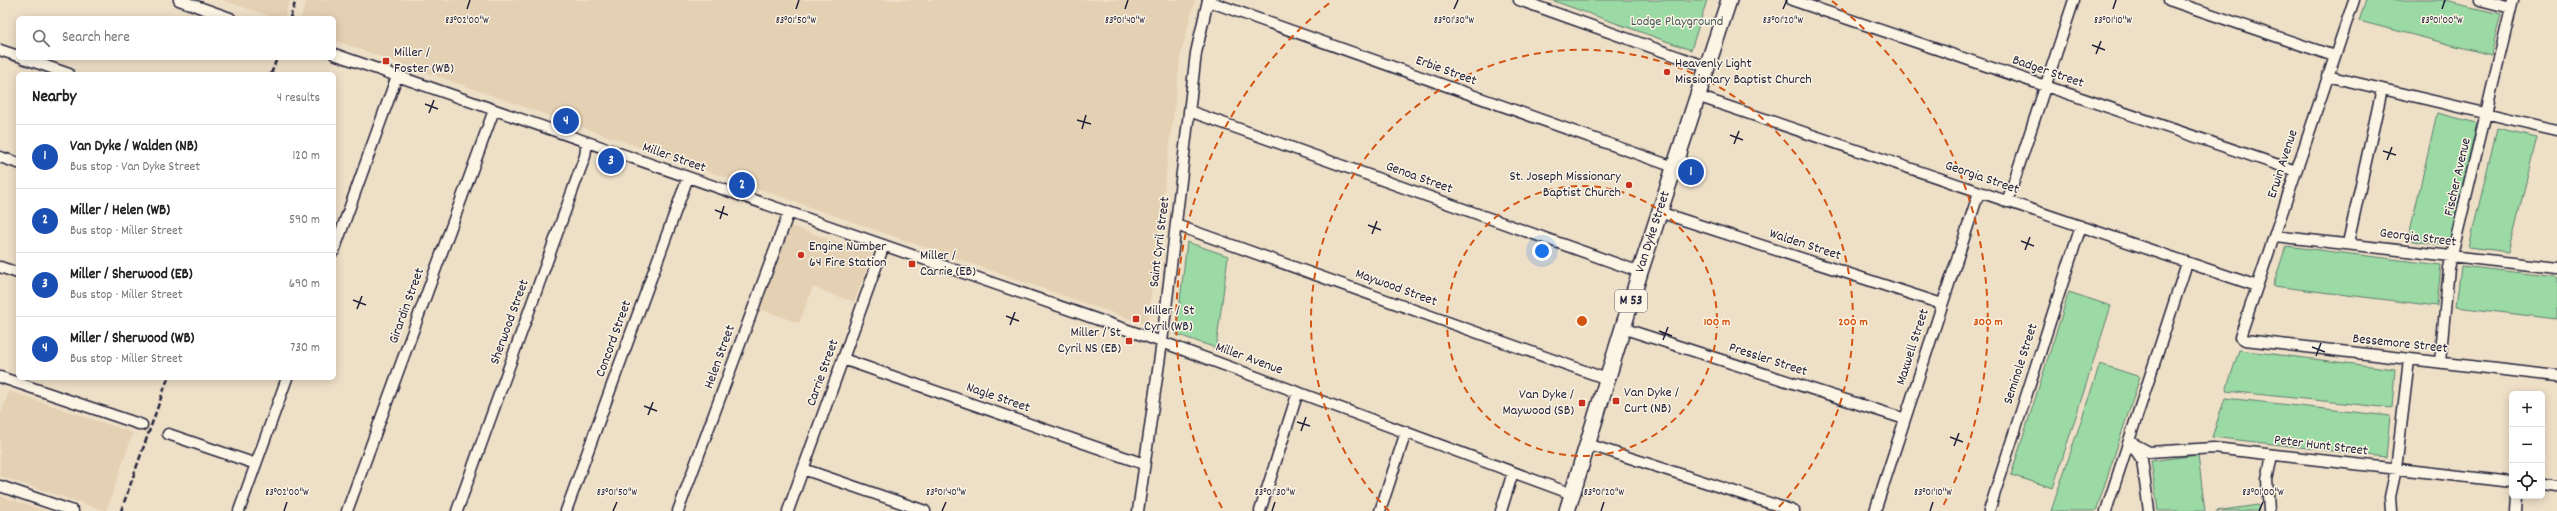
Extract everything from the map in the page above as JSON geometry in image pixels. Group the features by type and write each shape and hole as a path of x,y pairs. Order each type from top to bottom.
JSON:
{"main road":[{"name":"Van Dyke Street","path":"1567,511 1622,328 1729,0"}],"street":[{"path":"179,0 224,16"},
{"path":"1519,0 1707,67"},
{"name":"Badger Street","path":"1792,0 2296,171"},
{"path":"2007,202 2074,0"},
{"path":"2169,0 2334,56"},
{"name":"Erwin Avenue","path":"2240,337 2275,236 2327,76 2354,0"},
{"path":"2480,0 2512,4"},
{"name":"Saint Cyril Street","path":"1138,511 1162,342 1196,53 1208,1"},
{"name":"Erbie Street","path":"1208,1 1674,167"},
{"name":"Fischer Avenue","path":"2440,362 2450,268 2512,4"},
{"path":"0,50 16,55"},
{"name":"Miller Street","path":"336,55 915,256"},
{"path":"29,60 63,72"},
{"path":"336,246 398,76"},
{"path":"2327,76 2557,130"},
{"path":"2348,243 2382,89"},
{"name":"Georgia Street","path":"1697,96 2257,286"},
{"name":"Girardin Street","path":"347,511 494,110"},
{"name":"Genoa Street","path":"1189,111 1640,272"},
{"name":"Sherwood Street","path":"457,511 583,163 587,142"},
{"path":"0,157 16,162"},
{"name":"Concord Street","path":"566,511 688,177"},
{"name":"Maxwell Street","path":"1875,511 1979,192"},
{"name":"Helen Street","path":"678,511 789,212"},
{"name":"Walden Street","path":"1659,212 1942,304"},
{"name":"Maywood Street","path":"1176,225 1607,379"},
{"name":"Seminole Street","path":"1989,511 2081,226"},
{"name":"Georgia Street","path":"2275,236 2348,243 2557,268"},
{"name":"Carrie Street","path":"788,511 884,245"},
{"name":"Miller Avenue","path":"915,256 1162,342 1572,494"},
{"path":"2106,511 2130,442 2187,263"},
{"path":"0,267 16,272"},
{"name":"Pressler Street","path":"1622,328 1904,419"},
{"name":"Bessemore Street","path":"2240,337 2245,340 2557,376"},
{"name":"Nagle Street","path":"843,359 1144,464"},
{"path":"2391,511 2390,497 2396,469 2408,360"},
{"path":"0,378 142,425"},
{"path":"239,511 286,380"},
{"path":"1260,511 1298,392"},
{"path":"1380,511 1406,432"},
{"path":"168,434 256,464"},
{"path":"2130,442 2142,460 2149,511"},
{"name":"Peter Hunt Street","path":"2130,442 2149,452 2201,448 2509,482"},
{"path":"1587,444 1794,511"},
{"path":"2269,511 2267,480 2272,455"},
{"path":"803,469 905,508 925,511"},
{"path":"1501,511 1513,472"},
{"path":"2545,485 2557,487"},
{"path":"0,486 73,511"},
{"path":"2516,511 2517,499"}],"shaded area":[{"path":"222,0 290,0 285,16 269,16"},
{"path":"307,0 1195,0 1181,53 1147,325 336,41 336,16 302,16"},
{"path":"791,226 872,254 854,302 813,287 799,323 760,309"},
{"path":"9,391 133,433 106,511 0,476 0,416"},
{"path":"0,496 46,511 0,511"}],"green space":[{"name":"Lodge Playground","path":"1551,0 1707,0 1691,50"},
{"path":"2366,0 2440,0 2501,14 2491,55 2359,21"},
{"path":"2437,113 2477,123 2448,246 2408,240"},
{"path":"2497,128 2537,137 2509,252 2469,247"},
{"path":"1187,242 1228,256 1216,348 1176,334"},
{"path":"2286,246 2441,265 2437,306 2273,286"},
{"path":"2461,266 2557,277 2557,319 2456,307"},
{"path":"2069,292 2111,306 2053,488 2011,475"},
{"path":"2239,350 2395,369 2392,408 2226,391"},
{"path":"2100,364 2140,377 2096,511 2051,511"},
{"path":"2225,398 2390,416 2386,457 2212,437"},
{"path":"2198,455 2205,511 2158,511 2151,461"},
{"path":"2258,505 2259,511 2216,511"}],"railway":[{"path":"291,16 296,0"},
{"path":"272,72 276,60"},
{"path":"121,511 167,380"}],"place":[{"name":"Miller / Foster (WB)","path":"386,61"},
{"name":"Heavenly Light Missionary Baptist Church","path":"1667,72"},
{"name":"Miller / Sherwood (WB)","path":"566,121"},
{"name":"Miller / Sherwood (EB)","path":"611,161"},
{"name":"Van Dyke / Walden (NB)","path":"1691,172"},
{"name":"Miller / Helen (WB)","path":"742,185"},
{"name":"St. Joseph Missionary Baptist Church","path":"1629,185"},
{"name":"Engine Number 64 Fire Station","path":"801,255"},
{"name":"Miller / Carrie (EB)","path":"912,264"},
{"name":"Miller / St Cyril (WB)","path":"1136,319"},
{"name":"Miller / St Cyril NS (EB)","path":"1129,341"},
{"name":"Van Dyke / Curt (NB)","path":"1616,401"},
{"name":"Van Dyke / Maywood (SB)","path":"1582,403"}]}
